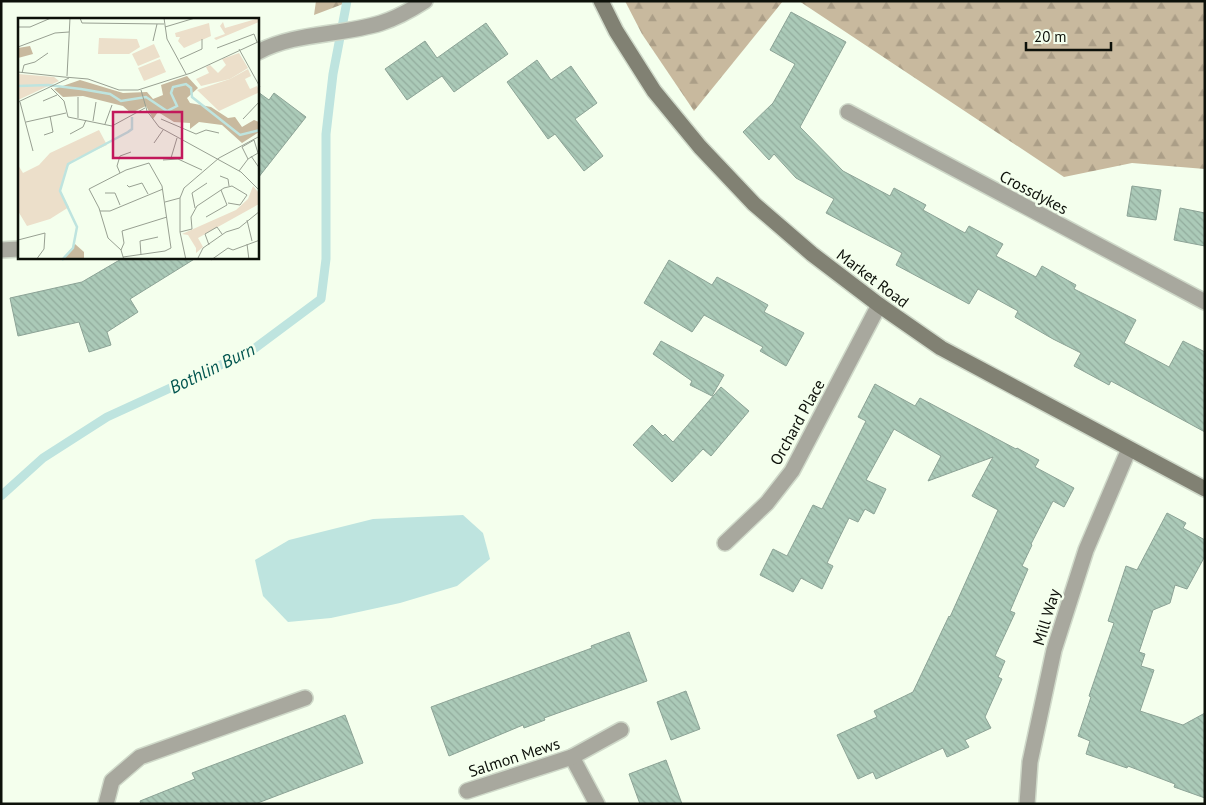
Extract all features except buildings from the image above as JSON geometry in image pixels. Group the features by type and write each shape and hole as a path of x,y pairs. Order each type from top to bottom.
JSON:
{"street":[{"path":"259,52 298,38 379,24 404,15 425,1"},
{"name":"Market Road","path":"601,1 616,31 654,91 700,147 754,204 812,254 879,305 941,348 1205,489"},
{"name":"Crossdykes","path":"848,112 1205,302"},
{"path":"1,250 18,249"},
{"name":"Orchard Place","path":"725,543 767,503 792,471 879,305"},
{"name":"Mill Way","path":"1027,804 1030,762 1046,684 1057,643 1086,550 1128,449"},
{"path":"106,804 112,781 140,757 305,698"},
{"name":"Salmon Mews","path":"467,791 572,757 621,730"},
{"name":"Salmon Mews","path":"572,757 597,804"}],"green space":[{"path":"316,1 351,1 314,15"},
{"path":"625,1 783,1 694,111 642,34"},
{"path":"799,1 1205,1 1205,169 1132,163 1064,177"}],"water":[{"path":"463,515 483,533 490,559 457,586 400,603 331,618 288,622 263,596 255,560 289,540 373,519"}],"waterway":[{"name":"Bothlin Burn","path":"1,496 43,458 107,417 251,351 321,299 326,259 326,134 333,74 347,1"}]}
